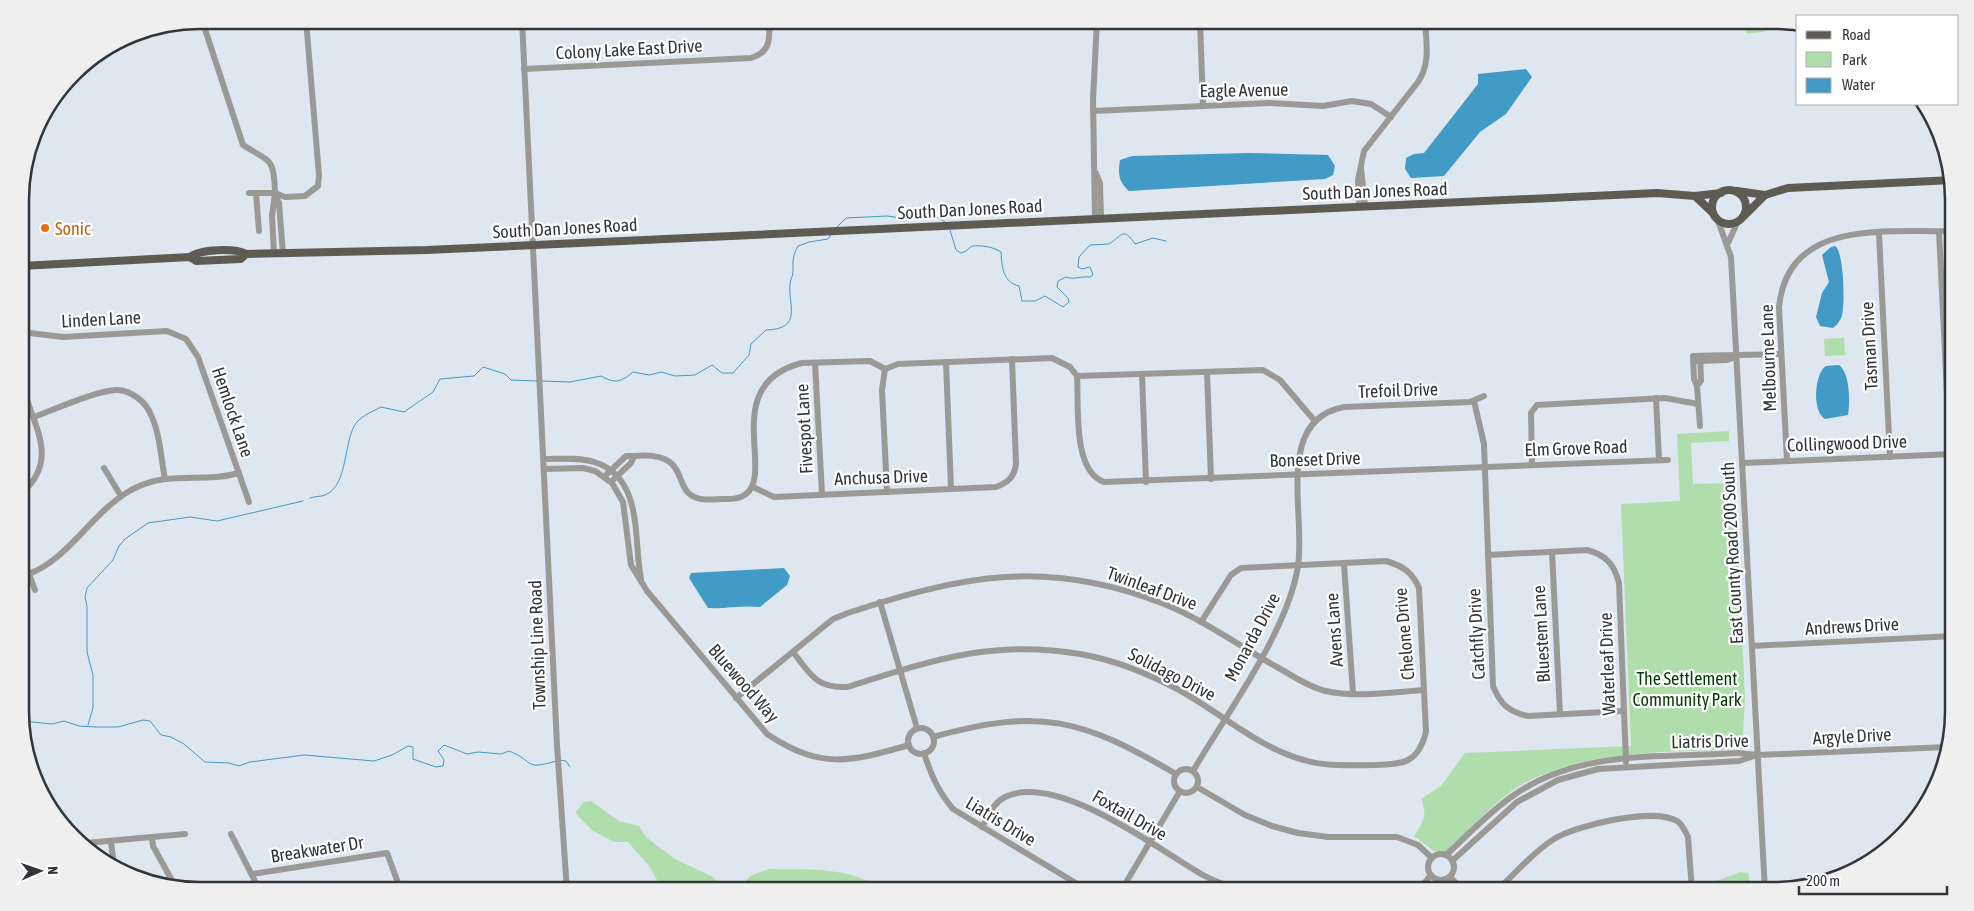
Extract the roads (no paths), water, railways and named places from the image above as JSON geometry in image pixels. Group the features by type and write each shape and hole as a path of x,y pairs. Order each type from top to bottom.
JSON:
{"main road":[{"path":"1716,216 1713,204 1721,193 1733,191 1765,195 1788,188 1944,180"},
{"path":"1733,191 1739,194 1745,202 1741,218"},
{"name":"South Dan Jones Road","path":"29,266 190,257 196,252 240,250 246,254 283,254 533,245 1657,193 1695,196 1721,193"},
{"path":"1695,196 1726,223 1741,218 1765,195"}],"street":[{"path":"205,29 243,145 268,161 274,169 275,193 272,216 274,254"},
{"path":"259,230 253,193 275,193 285,198 305,196 318,186 319,175 307,29"},
{"name":"Township Line Road","path":"522,29 557,745 566,882"},
{"name":"Colony Lake East Drive","path":"524,69 746,59 758,56 767,49 768,29"},
{"path":"1097,29 1093,111 1096,171 1100,183 1098,218"},
{"path":"1200,29 1204,106"},
{"path":"1362,206 1360,165 1368,145 1425,70 1427,56 1426,29"},
{"name":"Eagle Avenue","path":"1093,111 1270,103 1323,106 1361,102 1371,104 1390,117"},
{"path":"275,193 279,203 283,254"},
{"name":"East County Road 200 South","path":"1716,216 1732,256 1765,882"},
{"path":"1728,244 1741,218"},
{"path":"1939,232 1945,334"},
{"name":"Melbourne Lane","path":"1787,461 1779,312 1780,296 1788,276 1800,259 1817,245 1833,238 1851,234 1945,232"},
{"name":"Tasman Drive","path":"1879,234 1890,457"},
{"name":"Linden Lane","path":"29,333 63,337 167,331 182,336"},
{"name":"Hemlock Lane","path":"182,336 198,357 249,502"},
{"path":"1700,426 1697,386 1694,380 1697,359 1781,354"},
{"path":"605,477 626,456 660,456 667,460 680,474 689,493 696,498 740,498 752,487 755,476 753,420 760,395 774,378 784,370 794,365 815,362 870,361 885,369 898,364 1052,358 1070,367 1077,376 1258,370 1269,372 1280,380 1314,420"},
{"name":"Anchusa Drive","path":"752,487 774,497 996,487 1010,480 1014,475 1016,464 1012,359"},
{"name":"Fivespot Lane","path":"815,362 822,494"},
{"path":"946,362 951,489"},
{"path":"885,369 882,390 888,492"},
{"path":"1207,372 1211,479"},
{"path":"1142,374 1146,482"},
{"name":"Boneset Drive","path":"1077,376 1081,452 1090,474 1104,482 1146,482 1485,467"},
{"path":"34,417 109,391 123,391 132,395 142,401 151,414 165,479"},
{"name":"Trefoil Drive","path":"1314,420 1331,410 1344,407 1474,401 1484,396"},
{"path":"1656,398 1659,460"},
{"path":"1532,465 1531,413 1533,408 1540,404 1672,398 1698,404"},
{"name":"Catchfly Drive","path":"1474,401 1483,439 1493,686 1498,699 1516,714 1528,716 1624,711"},
{"path":"29,402 41,441 42,459 34,480 29,485"},
{"name":"Monarda Drive","path":"1193,771 1261,658 1284,615 1293,589 1301,542 1300,446 1314,420"},
{"name":"Collingwood Drive","path":"1742,463 1945,454"},
{"path":"611,482 632,463 634,456"},
{"name":"Bluewood Way","path":"544,459 571,459 592,462 616,476 629,494 634,510 637,560 642,583"},
{"path":"571,459 571,467"},
{"name":"Elm Grove Road","path":"1485,467 1668,460"},
{"name":"Bluewood Way","path":"544,469 571,467 595,471 611,482 624,502 631,565 642,583 767,734 792,750 822,759 850,759 909,745"},
{"path":"104,468 122,496"},
{"path":"35,590 29,574 48,566 99,513 122,496 142,485 165,479 186,476 219,477 239,473"},
{"name":"Waterleaf Drive","path":"1552,552 1586,550 1600,553 1610,562 1616,572 1619,583 1626,767"},
{"path":"1488,555 1552,552"},
{"name":"Bluestem Lane","path":"1552,552 1560,714"},
{"name":"Chelone Drive","path":"1201,622 1230,575 1241,568 1386,561 1408,570 1420,588 1424,690"},
{"name":"Avens Lane","path":"1344,564 1353,693"},
{"name":"Twinleaf Drive","path":"736,698 833,620 880,602 947,583 1015,576 1047,576 1115,587 1164,604 1201,622 1306,684 1324,691 1353,693 1424,690"},
{"path":"880,602 917,728"},
{"name":"Andrews Drive","path":"1752,646 1945,636"},
{"name":"Solidago Drive","path":"793,652 814,679 824,686 835,688 848,687 968,653 1036,648 1078,654 1126,665 1180,690 1273,748 1305,760 1348,765 1398,764 1408,760 1417,753 1423,743 1426,732 1424,690"},
{"path":"933,737 997,722 1025,720 1056,722 1104,735 1176,774"},
{"path":"917,728 926,729 933,737 931,748 924,753 916,752 909,745 910,734 917,728"},
{"name":"Argyle Drive","path":"1758,755 1941,747"},
{"name":"Liatris Drive","path":"924,753 940,794 952,809 1075,882"},
{"name":"Liatris Drive","path":"1446,855 1494,811 1534,783 1578,765 1602,760 1738,753 1758,755"},
{"name":"Liatris Drive","path":"1452,861 1500,817 1537,790 1579,773 1598,769 1740,761 1758,755"},
{"path":"1176,774 1184,769 1193,771 1198,777 1197,787"},
{"path":"1176,774 1175,785 1180,791 1188,793 1197,787"},
{"path":"1197,787 1245,815 1272,826 1298,833 1328,837 1402,838 1418,845 1432,858"},
{"path":"1126,882 1180,791"},
{"name":"Foxtail Drive","path":"982,827 995,804 1006,797 1024,793 1058,796 1094,809 1204,876 1218,882"},
{"path":"1506,882 1554,839 1579,827 1604,820 1661,817 1676,821 1685,830 1688,837 1691,882"},
{"path":"91,843 185,834"},
{"path":"231,834 256,882"},
{"path":"152,837 153,846 172,880"},
{"path":"111,842 113,858"},
{"name":"Breakwater Dr","path":"252,874 387,854 398,882"},
{"path":"1437,855 1446,855 1452,861 1454,869 1450,876 1442,880 1431,875 1428,866 1432,858 1437,855"},
{"path":"1425,882 1431,875"},
{"path":"1450,876 1456,882"}],"water":[{"path":"1526,69 1532,77 1506,114 1480,132 1444,176 1411,178 1405,169 1406,158 1414,154 1424,153 1478,84 1478,74"},
{"path":"1249,153 1328,155 1335,166 1333,175 1325,179 1129,191 1120,177 1120,160 1132,156"},
{"path":"1835,246 1838,250 1842,267 1843,309 1839,322 1833,328 1820,326 1816,317 1822,293 1829,282 1822,255"},
{"path":"1839,365 1843,369 1847,381 1849,396 1848,415 1825,419 1818,409 1816,401 1817,384 1822,370 1826,366"},
{"path":"784,568 790,576 787,585 760,607 708,608 689,578 691,573"}],"waterway":[{"path":"836,228 846,218 887,216 902,218 926,214 935,216 945,222"},
{"path":"950,230 956,250 961,253 972,246 983,246 1001,252 1004,274 1010,281 1019,286 1022,301 1035,301 1045,296 1063,307 1069,302 1068,298 1057,287 1058,281 1066,277 1090,277 1093,275 1090,267 1082,269 1078,267 1079,257 1090,245 1109,244 1122,234 1128,235 1135,244 1153,238 1166,241"},
{"path":"541,381 570,382 601,376 618,381 633,372 649,375 661,372 675,376 695,375 712,365 722,373 733,373 749,355 751,344 766,330 778,329 789,321 791,315 790,282 793,274 794,256 798,246 828,239 831,235"},
{"path":"310,498 325,495 333,490 342,472 353,429 357,422 365,415 381,407 404,412 433,392 440,379 474,376 483,367 505,374 511,380 537,381"},
{"path":"88,725 93,708 93,675 87,652 87,606 85,597 87,588 113,560 119,546 125,539 148,523 190,517 217,521 303,501"},
{"path":"29,722 52,724 64,721 79,726 118,727 143,720 150,721 161,735 171,737 184,744 205,762 229,763 239,766 250,762 304,755 374,761 392,755 408,746 413,747 413,759 436,767 443,766 444,760 438,751 444,745 467,754 478,752 501,754 509,751 533,765 556,761"},
{"path":"559,760 566,761 570,767"}],"place":[{"name":"Sonic","path":"45,228"}],"park label":[{"name":"The Settlement Community Park","path":"1687,688"}]}
